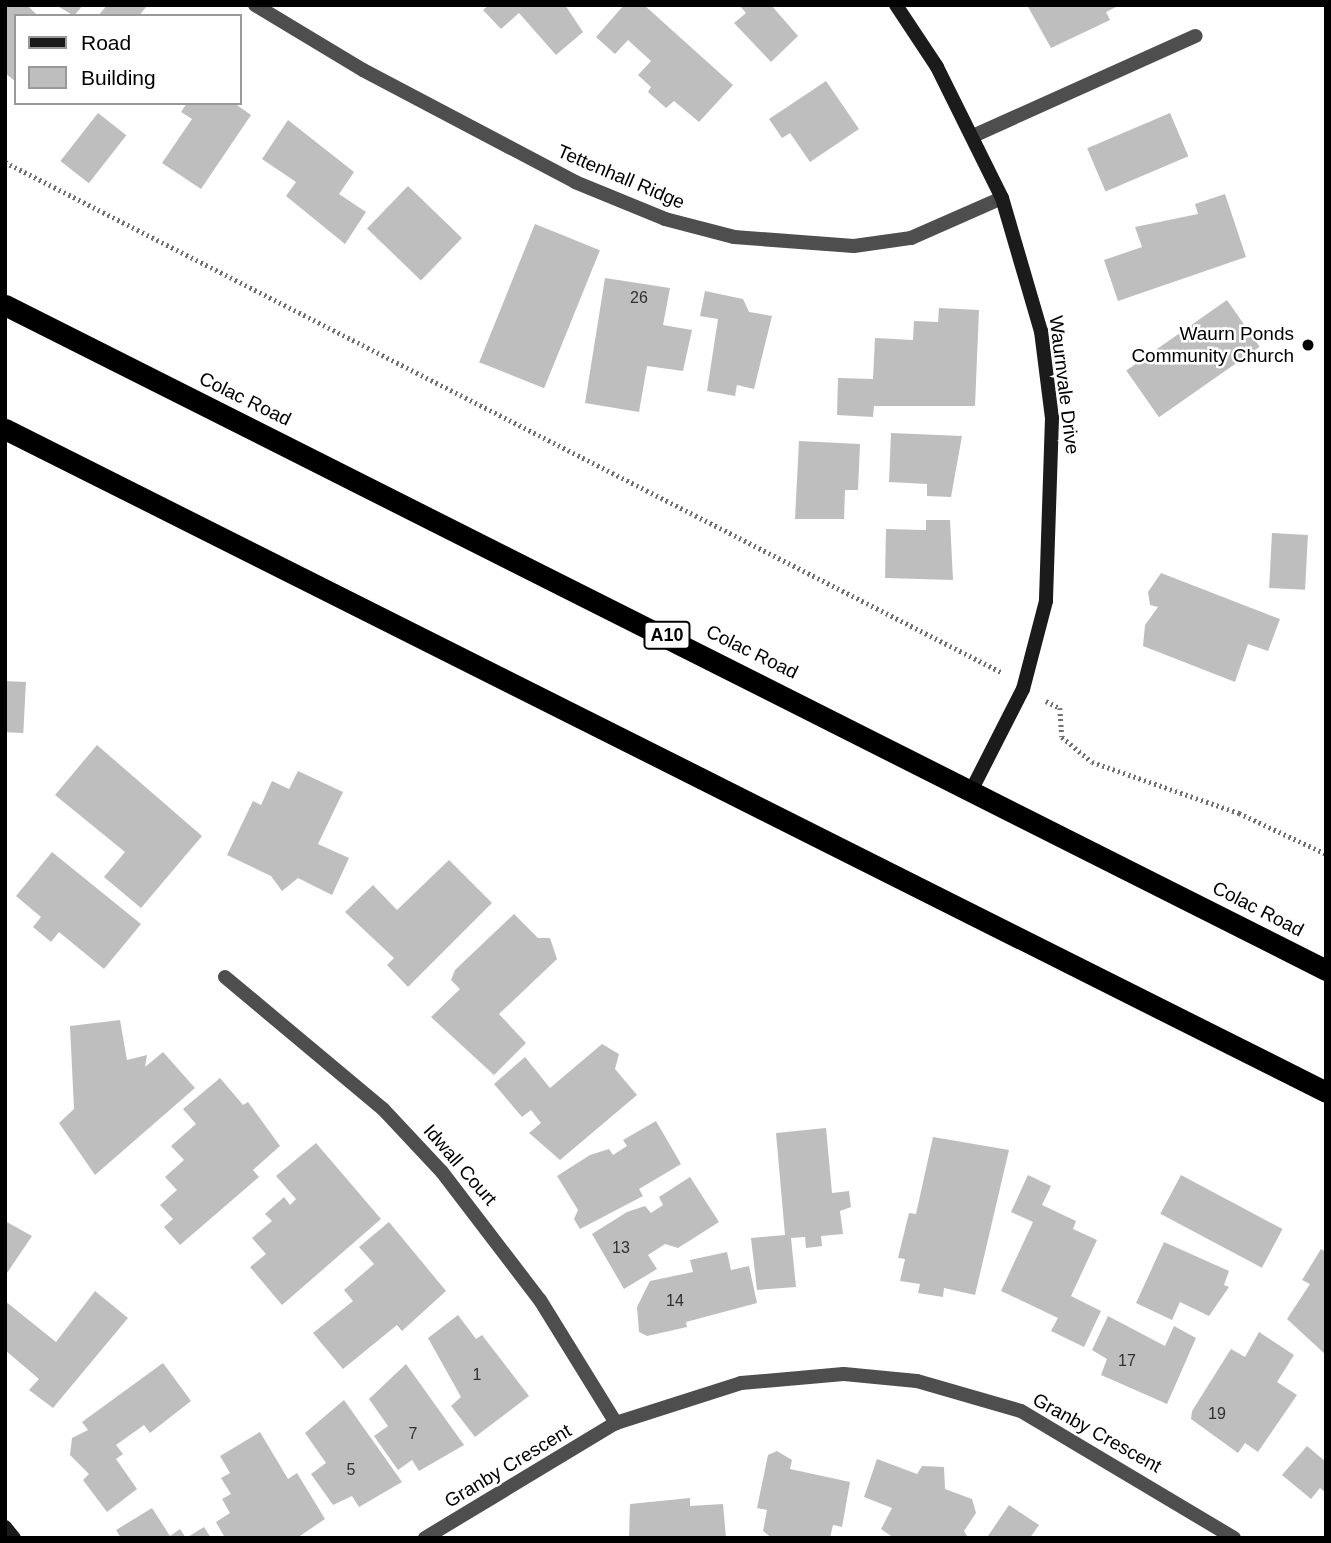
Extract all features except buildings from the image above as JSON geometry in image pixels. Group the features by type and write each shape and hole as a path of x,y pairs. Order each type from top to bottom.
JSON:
{"highway":[{"name":"Colac Road","path":"5,305 973,788 1326,970"},
{"path":"5,429 1326,1092"}],"street":[{"name":"Tettenhall Ridge","path":"255,5 363,71 575,182 665,219 723,234 790,246 855,246 911,237 1002,198"},
{"name":"Waurnvale Drive","path":"896,5 973,136 1002,198 1041,331 1055,466 1046,601 1023,689 973,788"},
{"path":"973,136 1196,36"},
{"name":"Idwall Court","path":"225,977 383,1109 442,1172 540,1300 616,1423"},
{"name":"Granby Crescent","path":"425,1538 616,1423 753,1381 844,1374 917,1381 990,1400 1051,1426 1234,1538"},
{"path":"5,1527 14,1538"}],"path":[{"path":"5,162 984,658 1023,689 1059,708 1062,737 1092,762 1239,813 1326,854"}],"place":[{"name":"Waurn Ponds Community Church","path":"1308,345"}]}
